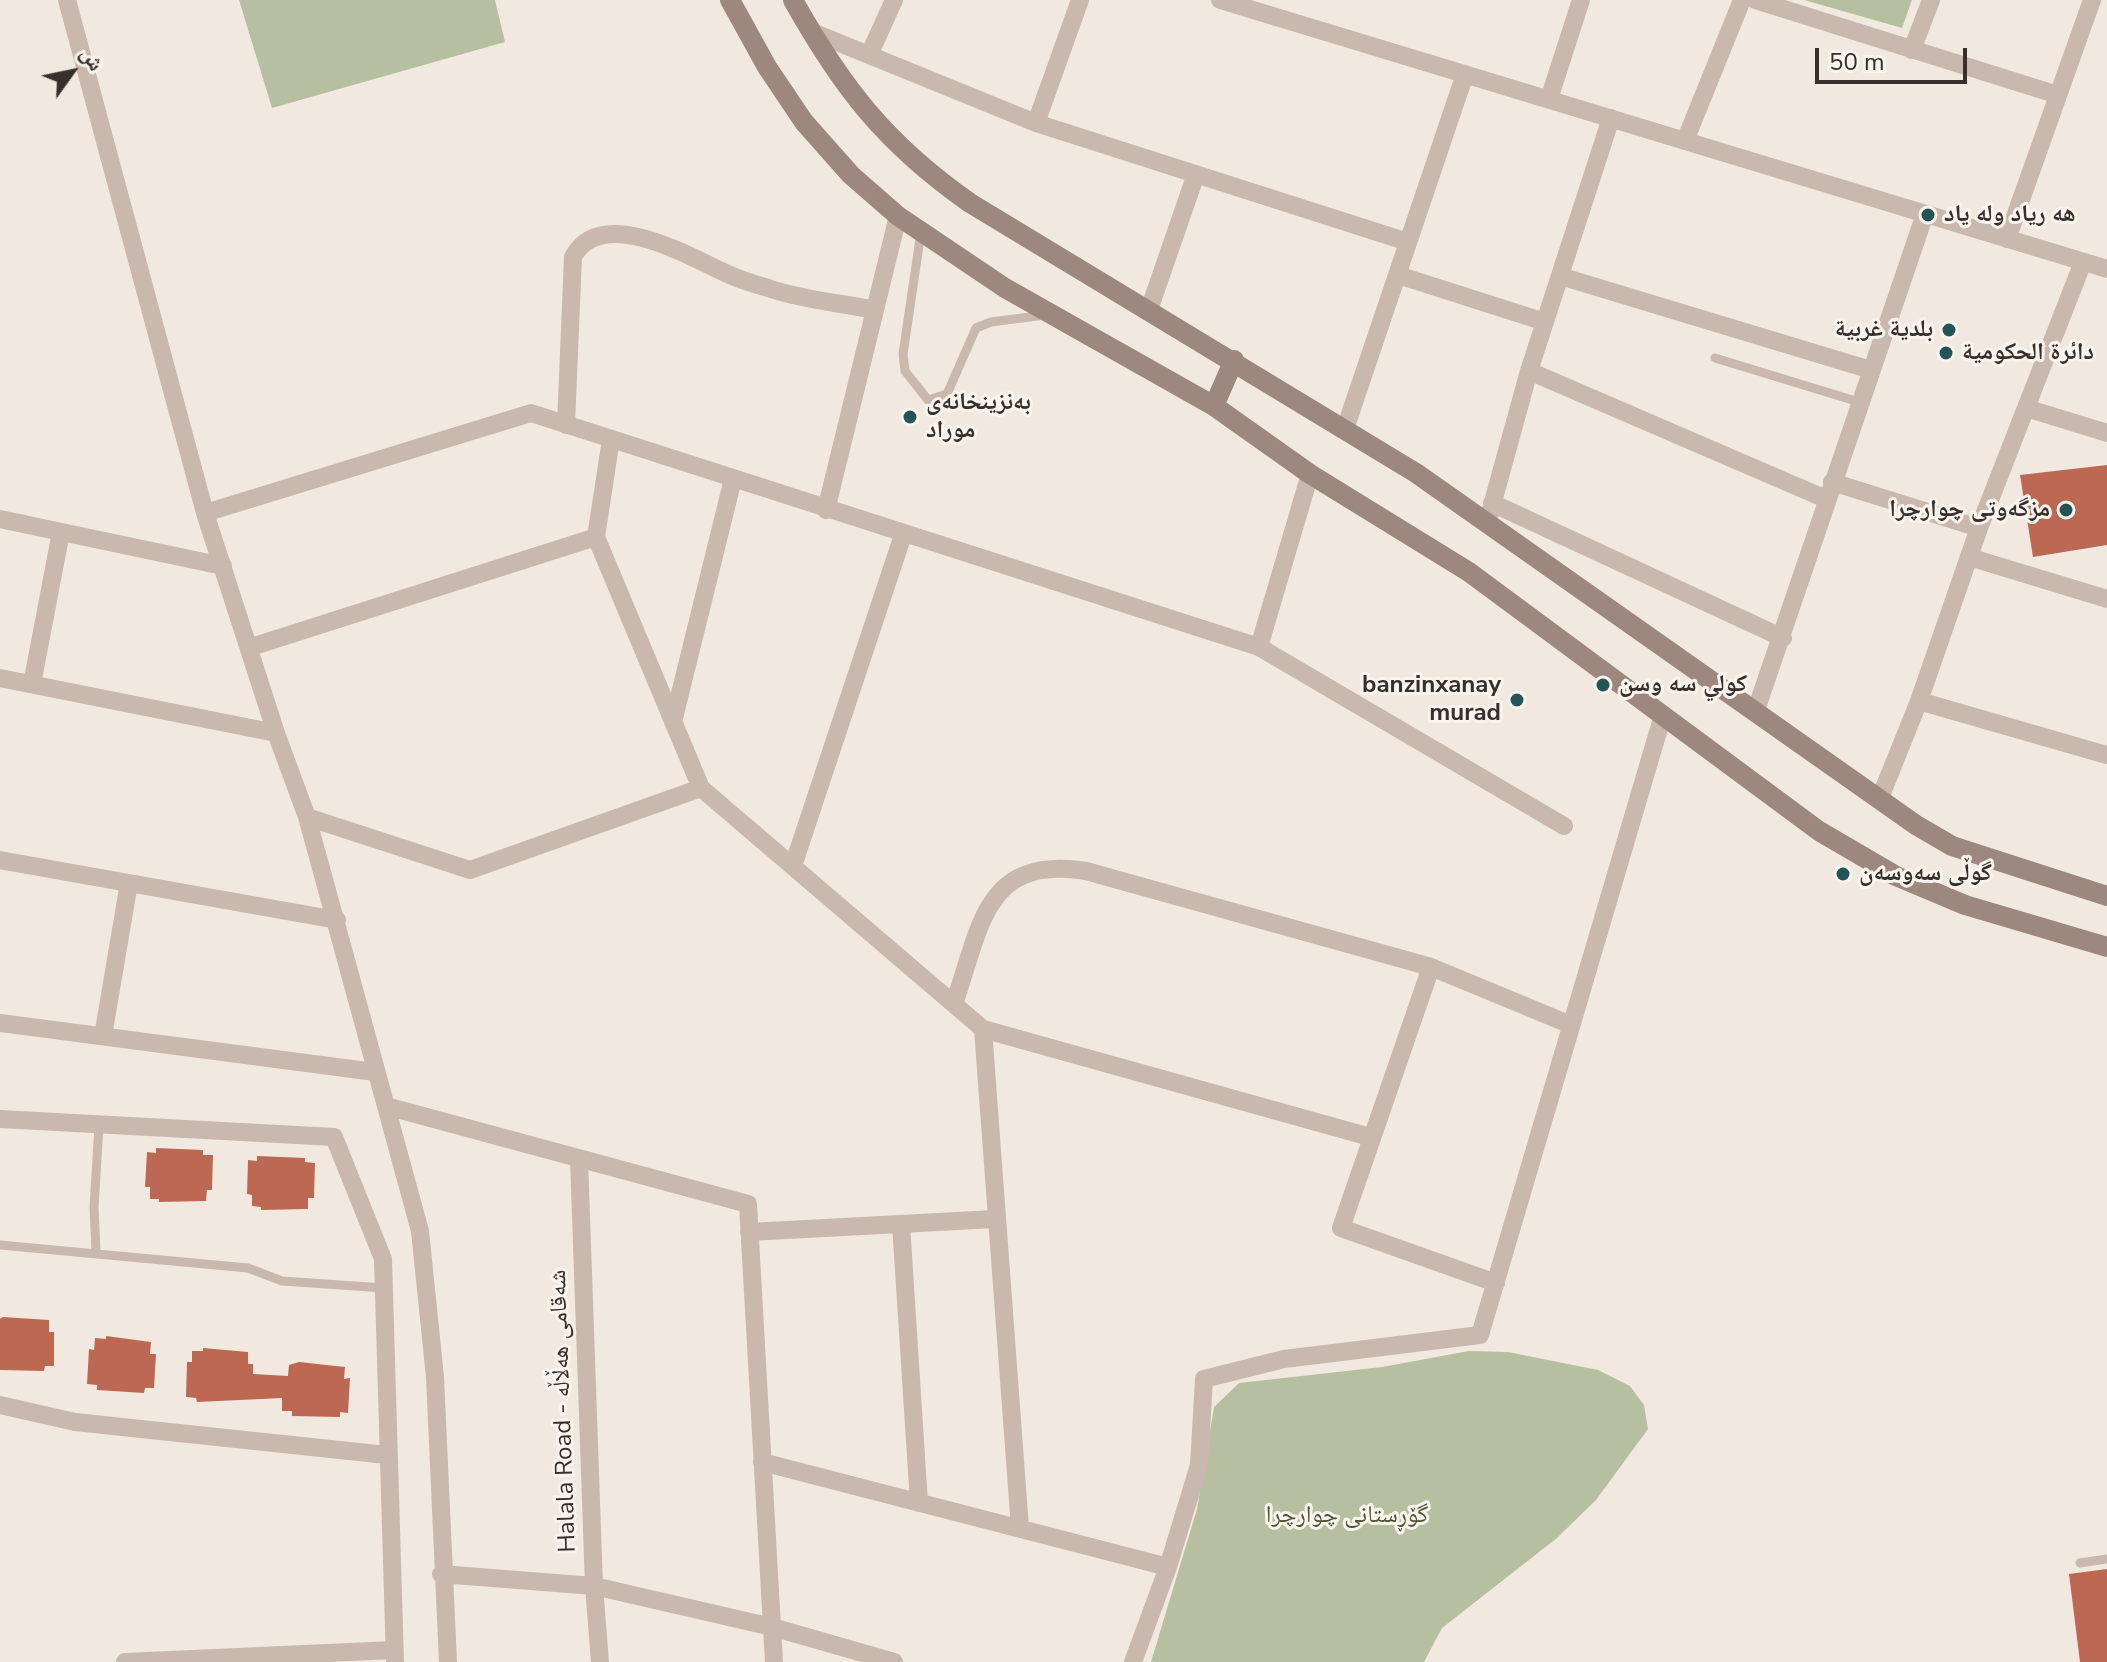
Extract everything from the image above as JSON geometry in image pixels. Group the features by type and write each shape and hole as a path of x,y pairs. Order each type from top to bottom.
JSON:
{"street":[{"path":"67,0 205,513 251,647 276,733 307,817 420,1231 435,1377 441,1574 448,1662"},
{"path":"730,0 767,67 804,122 851,175 921,232 1051,315 1214,406 1310,474 1469,572 1819,831 1896,876 1965,905 2107,947"},
{"path":"793,0 854,99 925,171 970,203 1345,429 1490,512 1783,638"},
{"path":"870,53 894,0"},
{"path":"1036,123 1080,0"},
{"path":"1220,0 1253,5 1465,74 2107,269"},
{"path":"1549,99 1581,0"},
{"path":"1685,141 1742,0"},
{"path":"1755,0 2058,95"},
{"path":"1912,50 1931,0"},
{"path":"2007,239 2092,0"},
{"path":"810,31 1036,123 1408,242"},
{"path":"1345,429 1465,74"},
{"path":"1490,512 1529,371 1611,118"},
{"path":"1149,310 1196,174"},
{"path":"1756,710 1925,214"},
{"path":"826,510 898,216"},
{"path":"566,425 573,257 579,246 595,237 629,236 658,242 688,252 730,275 776,291 875,310"},
{"path":"1880,798 1919,701 1979,528 2083,262"},
{"path":"1398,275 1545,322"},
{"path":"1560,276 1871,370"},
{"path":"1214,406 1234,360"},
{"path":"1529,371 1829,490 1979,528"},
{"path":"2026,408 2107,433"},
{"path":"205,513 531,413 1259,647 1564,826"},
{"path":"611,439 596,537 701,788 983,1029 1370,1137"},
{"path":"1259,647 1310,474"},
{"path":"673,722 733,479"},
{"path":"1490,512 1817,757 1952,846 2107,896"},
{"path":"0,519 223,566"},
{"path":"32,684 61,532"},
{"path":"793,866 903,535"},
{"path":"251,647 596,537"},
{"path":"1969,557 2107,599"},
{"path":"0,678 276,733"},
{"path":"1919,701 2107,755"},
{"path":"1133,1662 1168,1567 1199,1465 1204,1379 1284,1359 1480,1335 1663,715"},
{"path":"307,817 470,870 701,788"},
{"path":"0,860 337,920"},
{"path":"954,1004 987,910 1001,887 1025,873 1057,866 1101,875 1431,967 1571,1025"},
{"path":"103,1036 129,883"},
{"path":"1431,967 1341,1228 1496,1283"},
{"path":"0,1023 375,1072"},
{"path":"983,1029 1020,1528"},
{"path":"386,1106 748,1204 774,1662"},
{"path":"0,1119 334,1137 383,1259 394,1656 125,1662"},
{"name":"Halala Road - شەقامی هەڵاڵە","path":"579,1159 594,1586 600,1662"},
{"path":"749,1232 995,1219"},
{"path":"901,1224 919,1503"},
{"path":"0,1405 75,1422 387,1455"},
{"path":"762,1462 1168,1567"},
{"path":"441,1574 594,1586 772,1627 894,1662"}],"lane":[{"path":"921,232 903,354 905,371 928,400 947,394 976,328 991,322 1051,315"},
{"path":"1715,358 1859,402"},
{"path":"96,1252 94,1207 99,1125"},
{"path":"0,1245 248,1268 282,1281 384,1288"},
{"path":"2080,1563 2107,1559"}],"green space":[{"path":"239,0 495,0 505,42 272,108"},
{"path":"1804,0 1912,0 1902,28"},
{"name":"گۆڕستانی چوارچرا","path":"1469,1351 1508,1352 1598,1370 1630,1386 1644,1405 1648,1429 1596,1500 1557,1538 1442,1628 1424,1662 1151,1662 1197,1509 1214,1407 1239,1383 1382,1367"}],"building":[{"name":"مزگەوتی چوارچرا","path":"2107,465 2107,545 2033,557 2020,475"},
{"path":"156,1148 203,1150 203,1155 213,1155 212,1190 207,1190 206,1201 159,1202 159,1199 150,1199 150,1187 145,1187 147,1152 156,1153"},
{"path":"257,1156 305,1158 305,1162 315,1163 314,1198 308,1198 308,1209 261,1210 261,1207 252,1206 252,1195 247,1194 248,1160 257,1161"},
{"path":"0,1319 49,1320 49,1332 54,1332 54,1366 45,1366 44,1371 0,1370"},
{"path":"106,1336 151,1342 150,1354 156,1354 154,1388 145,1388 144,1393 97,1390 97,1385 87,1384 89,1349 94,1350 95,1338 106,1339"},
{"path":"203,1348 248,1352 248,1364 253,1364 253,1374 288,1376 289,1365 299,1362 345,1367 344,1379 350,1378 348,1413 340,1412 340,1417 292,1416 292,1411 282,1411 282,1398 197,1402 196,1398 186,1397 187,1362 192,1362 192,1351 203,1351"},
{"path":"2107,1569 2107,1662 2080,1662 2069,1574"}],"place":[{"name":"هه رياد وله ياد","path":"1928,215"},
{"name":"بلدية غربية","path":"1949,330"},
{"name":"دائرة الحكومية","path":"1946,353"},
{"name":"بەنزینخانەی موراد","path":"910,417"},
{"name":"مزگەوتی چوارچرا","path":"2066,510"},
{"name":"كولي سه وسن","path":"1603,685"},
{"name":"banzinxanay murad","path":"1517,700"},
{"name":"گوڵی سەوسەن","path":"1843,874"}]}
